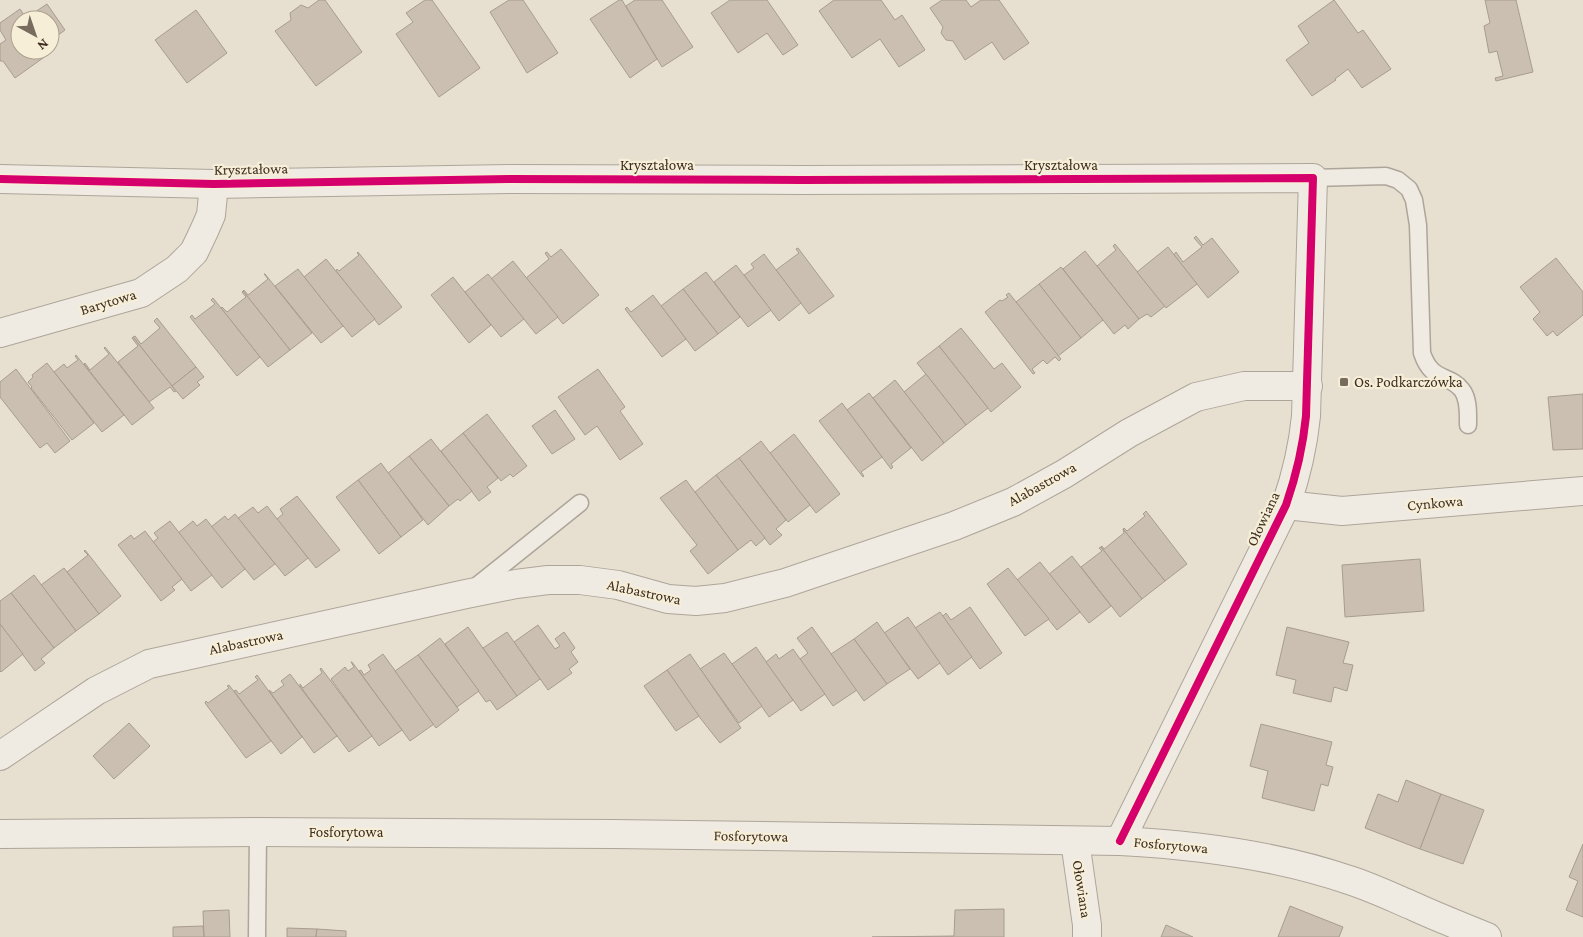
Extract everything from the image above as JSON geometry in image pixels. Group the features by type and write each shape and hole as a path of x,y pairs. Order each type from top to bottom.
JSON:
{"street":[{"name":"Kryształowa","path":"0,179 214,184 509,179 1313,178"},
{"name":"Ołowiana","path":"1120,841 1286,505 1302,450 1308,386 1313,178"},
{"name":"Barytowa","path":"0,333 141,293 177,269 194,252 211,215 214,184"},
{"name":"Alabastrowa","path":"0,756 96,691 149,664 466,594 548,580 580,580 618,585 668,599 696,601 725,598 785,583 954,526 1013,502 1064,474 1129,433 1196,397 1244,386 1308,386"},
{"name":"Cynkowa","path":"1286,505 1342,511 1583,491"},
{"name":"Fosforytowa","path":"0,834 258,832 613,834 1120,841 1208,848 1296,864 1364,885 1487,937"},
{"name":"Ołowiana","path":"1074,841 1087,925 1087,937"}],"lane":[{"path":"1313,178 1386,176 1398,180 1409,188 1414,200 1418,225 1422,353 1426,365 1437,376 1451,382 1462,390 1467,402 1468,425"},
{"path":"466,594 580,503"},
{"path":"257,937 258,832"}],"building":[{"path":"319,0 325,0 362,52 316,86 275,31 291,20 290,13 301,5 308,8"},
{"path":"425,0 432,0 480,68 439,97 396,34 413,22 406,13"},
{"path":"509,0 523,0 558,53 527,73 490,12"},
{"path":"619,0 622,0 657,59 630,78 590,19"},
{"path":"635,0 662,0 693,47 662,67 626,6"},
{"path":"730,0 767,0 798,45 783,55 767,33 738,53 711,13"},
{"path":"834,0 881,0 895,20 902,15 925,50 899,67 880,39 852,58 819,11"},
{"path":"942,0 966,0 971,7 981,0 999,0 1029,43 1004,60 992,42 965,60 953,41 946,40 941,33 943,27 930,8"},
{"path":"1334,0 1358,33 1363,30 1391,69 1362,88 1348,69 1336,80 1312,96 1286,60 1309,43 1298,26"},
{"path":"1485,0 1516,0 1533,72 1496,81 1495,78 1503,76 1497,51 1489,53 1484,26 1490,23"},
{"path":"47,4 51,10 38,10"},
{"path":"196,10 227,53 187,83 155,40"},
{"path":"10,16 10,60 40,60 15,78 3,61 0,61 0,44 6,40 0,30 0,23"},
{"path":"60,23 65,30 60,34"},
{"path":"1196,236 1203,245 1212,238 1239,272 1208,298 1174,255 1176,252 1183,262 1202,247 1194,238"},
{"path":"1115,244 1165,306 1151,317 1147,314 1139,319 1097,266 1116,250 1113,246"},
{"path":"1168,247 1197,284 1166,308 1137,272"},
{"path":"798,248 834,296 809,314 776,270 799,253 796,249"},
{"path":"561,249 599,295 563,324 526,278 549,259 545,253 547,252 551,257"},
{"path":"1085,251 1139,319 1128,329 1125,325 1114,334 1063,269"},
{"path":"358,252 402,307 379,325 336,271 337,269 339,271 359,255"},
{"path":"764,254 801,303 779,321 744,275 754,268 751,264"},
{"path":"1556,258 1583,292 1583,315 1557,336 1553,331 1547,336 1533,319 1540,312 1520,287"},
{"path":"326,259 375,319 352,337 304,277"},
{"path":"513,261 558,317 536,334 491,279"},
{"path":"736,265 771,310 748,327 714,282"},
{"path":"1061,267 1103,320 1081,338 1039,284"},
{"path":"298,269 343,326 321,343 275,286"},
{"path":"706,272 740,317 718,334 683,289"},
{"path":"264,274 312,333 290,350 243,291 248,295 268,279"},
{"path":"488,274 524,319 501,337 465,292"},
{"path":"453,277 491,325 469,343 431,295"},
{"path":"1039,284 1081,338 1058,356 1016,302"},
{"path":"683,289 718,334 695,351 661,306"},
{"path":"243,291 290,350 268,367 221,308 227,312 246,297"},
{"path":"1009,293 1061,359 1059,361 1055,357 1047,364 1043,360 1032,369 1035,373 1033,374 985,312 1000,300 1002,301 1008,297 1006,295"},
{"path":"653,295 686,339 662,357 625,309 627,307 631,312"},
{"path":"213,298 260,357 237,376 190,317 192,315 195,319 215,304 211,300"},
{"path":"157,318 196,367 172,386 133,337 135,336 141,344 160,328 154,321"},
{"path":"961,328 994,369 1002,363 1021,387 991,412 939,346"},
{"path":"133,337 176,391 174,392 170,387 149,402 118,362 138,346"},
{"path":"939,346 988,408 966,425 917,363"},
{"path":"105,347 154,408 132,425 84,364 90,370 109,354"},
{"path":"76,355 124,415 102,432 54,372 64,364 67,368 78,360"},
{"path":"47,363 94,423 72,440 28,382 33,377 32,375"},
{"path":"196,367 204,377 197,382 200,385 183,399 172,386"},
{"path":"16,369 70,441 55,453 47,443 40,448 0,397 0,382"},
{"path":"598,369 625,407 620,411 643,444 620,460 597,426 585,435 558,397"},
{"path":"926,374 966,425 944,443 904,392"},
{"path":"895,380 944,443 922,461 873,398"},
{"path":"869,393 911,448 891,464 893,467 891,469 847,410"},
{"path":"1583,394 1583,449 1553,450 1548,397"},
{"path":"842,403 882,457 861,472 863,477 819,421"},
{"path":"555,410 575,439 552,454 532,426"},
{"path":"487,414 527,466 513,477 510,474 501,481 463,433"},
{"path":"463,433 498,478 487,487 491,492 479,501 441,451"},
{"path":"794,434 840,494 816,513 770,453"},
{"path":"431,439 472,491 460,501 458,499 449,506 409,456"},
{"path":"761,441 810,505 788,522 739,458"},
{"path":"409,456 449,506 428,525 388,473"},
{"path":"739,458 786,520 776,529 782,535 770,545 716,475"},
{"path":"381,463 423,520 401,537 358,480"},
{"path":"716,475 765,538 756,546 751,540 738,550 695,492"},
{"path":"358,480 401,537 379,554 336,497"},
{"path":"686,480 738,550 708,574 690,551 697,545 660,498"},
{"path":"297,496 340,550 316,568 277,519 283,514 280,509"},
{"path":"267,506 308,558 285,576 238,518 253,507 258,513"},
{"path":"1146,511 1187,564 1165,581 1123,529 1127,531 1145,516 1143,514"},
{"path":"235,514 275,564 254,580 211,527 225,516 228,520"},
{"path":"206,519 245,569 222,588 178,533 193,521 197,526"},
{"path":"170,521 212,575 191,591 153,542 158,538 154,533"},
{"path":"1123,529 1165,581 1142,599 1101,547 1104,549 1124,533"},
{"path":"145,531 182,579 172,587 175,590 161,601 118,545 131,535 134,539"},
{"path":"1101,547 1142,599 1120,617 1081,567 1102,551 1099,548"},
{"path":"85,550 121,596 99,614 67,572 88,555"},
{"path":"1072,556 1111,606 1089,623 1049,574"},
{"path":"1420,559 1424,611 1345,617 1342,565"},
{"path":"1040,562 1080,612 1057,630 1017,580"},
{"path":"64,568 99,614 76,631 41,585"},
{"path":"1008,568 1049,619 1025,636 987,584"},
{"path":"34,575 76,631 54,648 11,593"},
{"path":"11,593 54,648 41,659 45,663 35,671 0,624 0,601"},
{"path":"970,607 1002,653 980,669 942,617 946,613 951,620"},
{"path":"940,612 972,657 948,675 915,628"},
{"path":"908,617 940,663 918,679 884,633"},
{"path":"877,622 910,669 887,684 854,639"},
{"path":"0,624 23,654 1,672 0,671"},
{"path":"538,625 555,649 560,646 555,639 564,632 575,648 571,652 578,662 569,669 572,673 548,690 514,642"},
{"path":"468,627 517,696 497,710 490,700 486,702 445,644"},
{"path":"812,627 857,690 833,706 800,659 808,653 797,638"},
{"path":"1287,627 1349,642 1343,663 1353,665 1347,691 1334,687 1331,702 1293,693 1296,680 1276,675"},
{"path":"507,632 540,679 517,696 483,648"},
{"path":"440,638 479,691 457,707 418,655"},
{"path":"854,639 887,684 864,701 831,654"},
{"path":"756,647 793,700 769,717 732,664"},
{"path":"793,649 825,694 801,711 766,662 776,654 779,659"},
{"path":"724,653 762,706 739,723 700,669"},
{"path":"383,654 434,724 410,741 359,671 361,670 364,675 371,670 368,665"},
{"path":"690,654 741,728 720,743 697,714 667,670"},
{"path":"418,655 459,710 436,728 395,671"},
{"path":"351,662 402,730 379,746 331,679 345,667 348,671 354,667"},
{"path":"321,668 372,736 349,752 300,686 300,684 303,688 322,673"},
{"path":"667,670 699,716 676,731 644,686"},
{"path":"290,674 337,736 314,753 269,690 273,693 284,685 281,681"},
{"path":"257,675 302,737 281,754 234,691 236,690 239,694 258,680 255,677"},
{"path":"229,685 271,741 246,758 205,703 206,701 208,703 229,688 227,686"},
{"path":"129,723 150,746 114,779 93,756"},
{"path":"1261,724 1332,742 1326,765 1333,767 1328,786 1321,784 1314,811 1262,798 1268,771 1250,766"},
{"path":"1406,780 1441,794 1420,849 1365,828 1378,794 1398,802"},
{"path":"1441,794 1484,810 1463,864 1420,849"},
{"path":"1583,844 1583,917 1566,910 1578,881 1569,877"},
{"path":"1290,906 1343,927 1339,937 1278,937"},
{"path":"1004,909 1004,937 872,937 954,936 955,910"},
{"path":"229,910 230,937 204,937 203,911"},
{"path":"1166,925 1193,937 1161,937"},
{"path":"203,926 204,937 173,937 173,927"},
{"path":"287,928 317,929 316,937 287,937"},
{"path":"317,929 346,931 346,937 316,937"}],"cycle path":[{"path":"0,179 214,184 509,179 1313,178 1306,416 1301,450 1293,483 1286,505 1120,841"}],"place":[{"name":"Os. Podkarczówka","path":"1344,382"}]}
